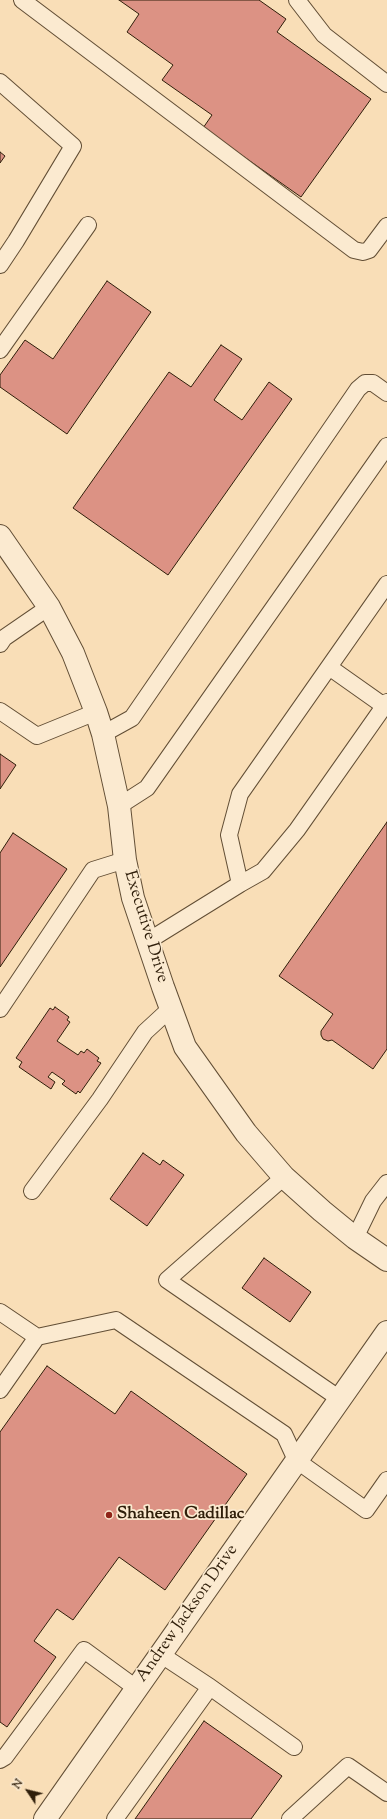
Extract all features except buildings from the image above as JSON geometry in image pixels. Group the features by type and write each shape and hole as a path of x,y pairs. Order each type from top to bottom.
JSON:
{"street":[{"name":"Executive Drive","path":"0,536 49,607 73,653 96,712 103,734 119,806 125,860 133,898 185,1046 246,1133 284,1177 355,1238 387,1260"},
{"name":"Andrew Jackson Drive","path":"45,1819 387,1332"}],"lane":[{"path":"22,0 354,250 363,252 369,250 387,226"},
{"path":"297,0 324,35 387,84"},
{"path":"0,82 73,146 0,265"},
{"path":"0,350 88,225"},
{"path":"103,734 132,718 358,389 365,384 372,383 387,393"},
{"path":"119,806 147,788 387,446"},
{"path":"240,884 229,835 240,794 387,584"},
{"path":"0,644 4,638 49,607"},
{"path":"148,941 262,871 297,830 386,705 329,667"},
{"path":"0,711 37,736 96,712"},
{"path":"0,1009 93,870 125,860"},
{"path":"32,1191 100,1099 145,1032 171,1008"},
{"path":"284,1177 167,1280 340,1399"},
{"path":"355,1238 373,1201 387,1183"},
{"path":"0,1312 37,1337"},
{"path":"0,1390 37,1337 116,1320 284,1434 296,1460 366,1510 387,1480"},
{"path":"0,1760 5,1757 84,1650 136,1688"},
{"path":"160,1654 294,1747"},
{"path":"115,1819 210,1688"},
{"path":"290,1819 348,1766 387,1793"}],"place":[{"name":"Shaheen Cadillac","path":"109,1515"}]}
